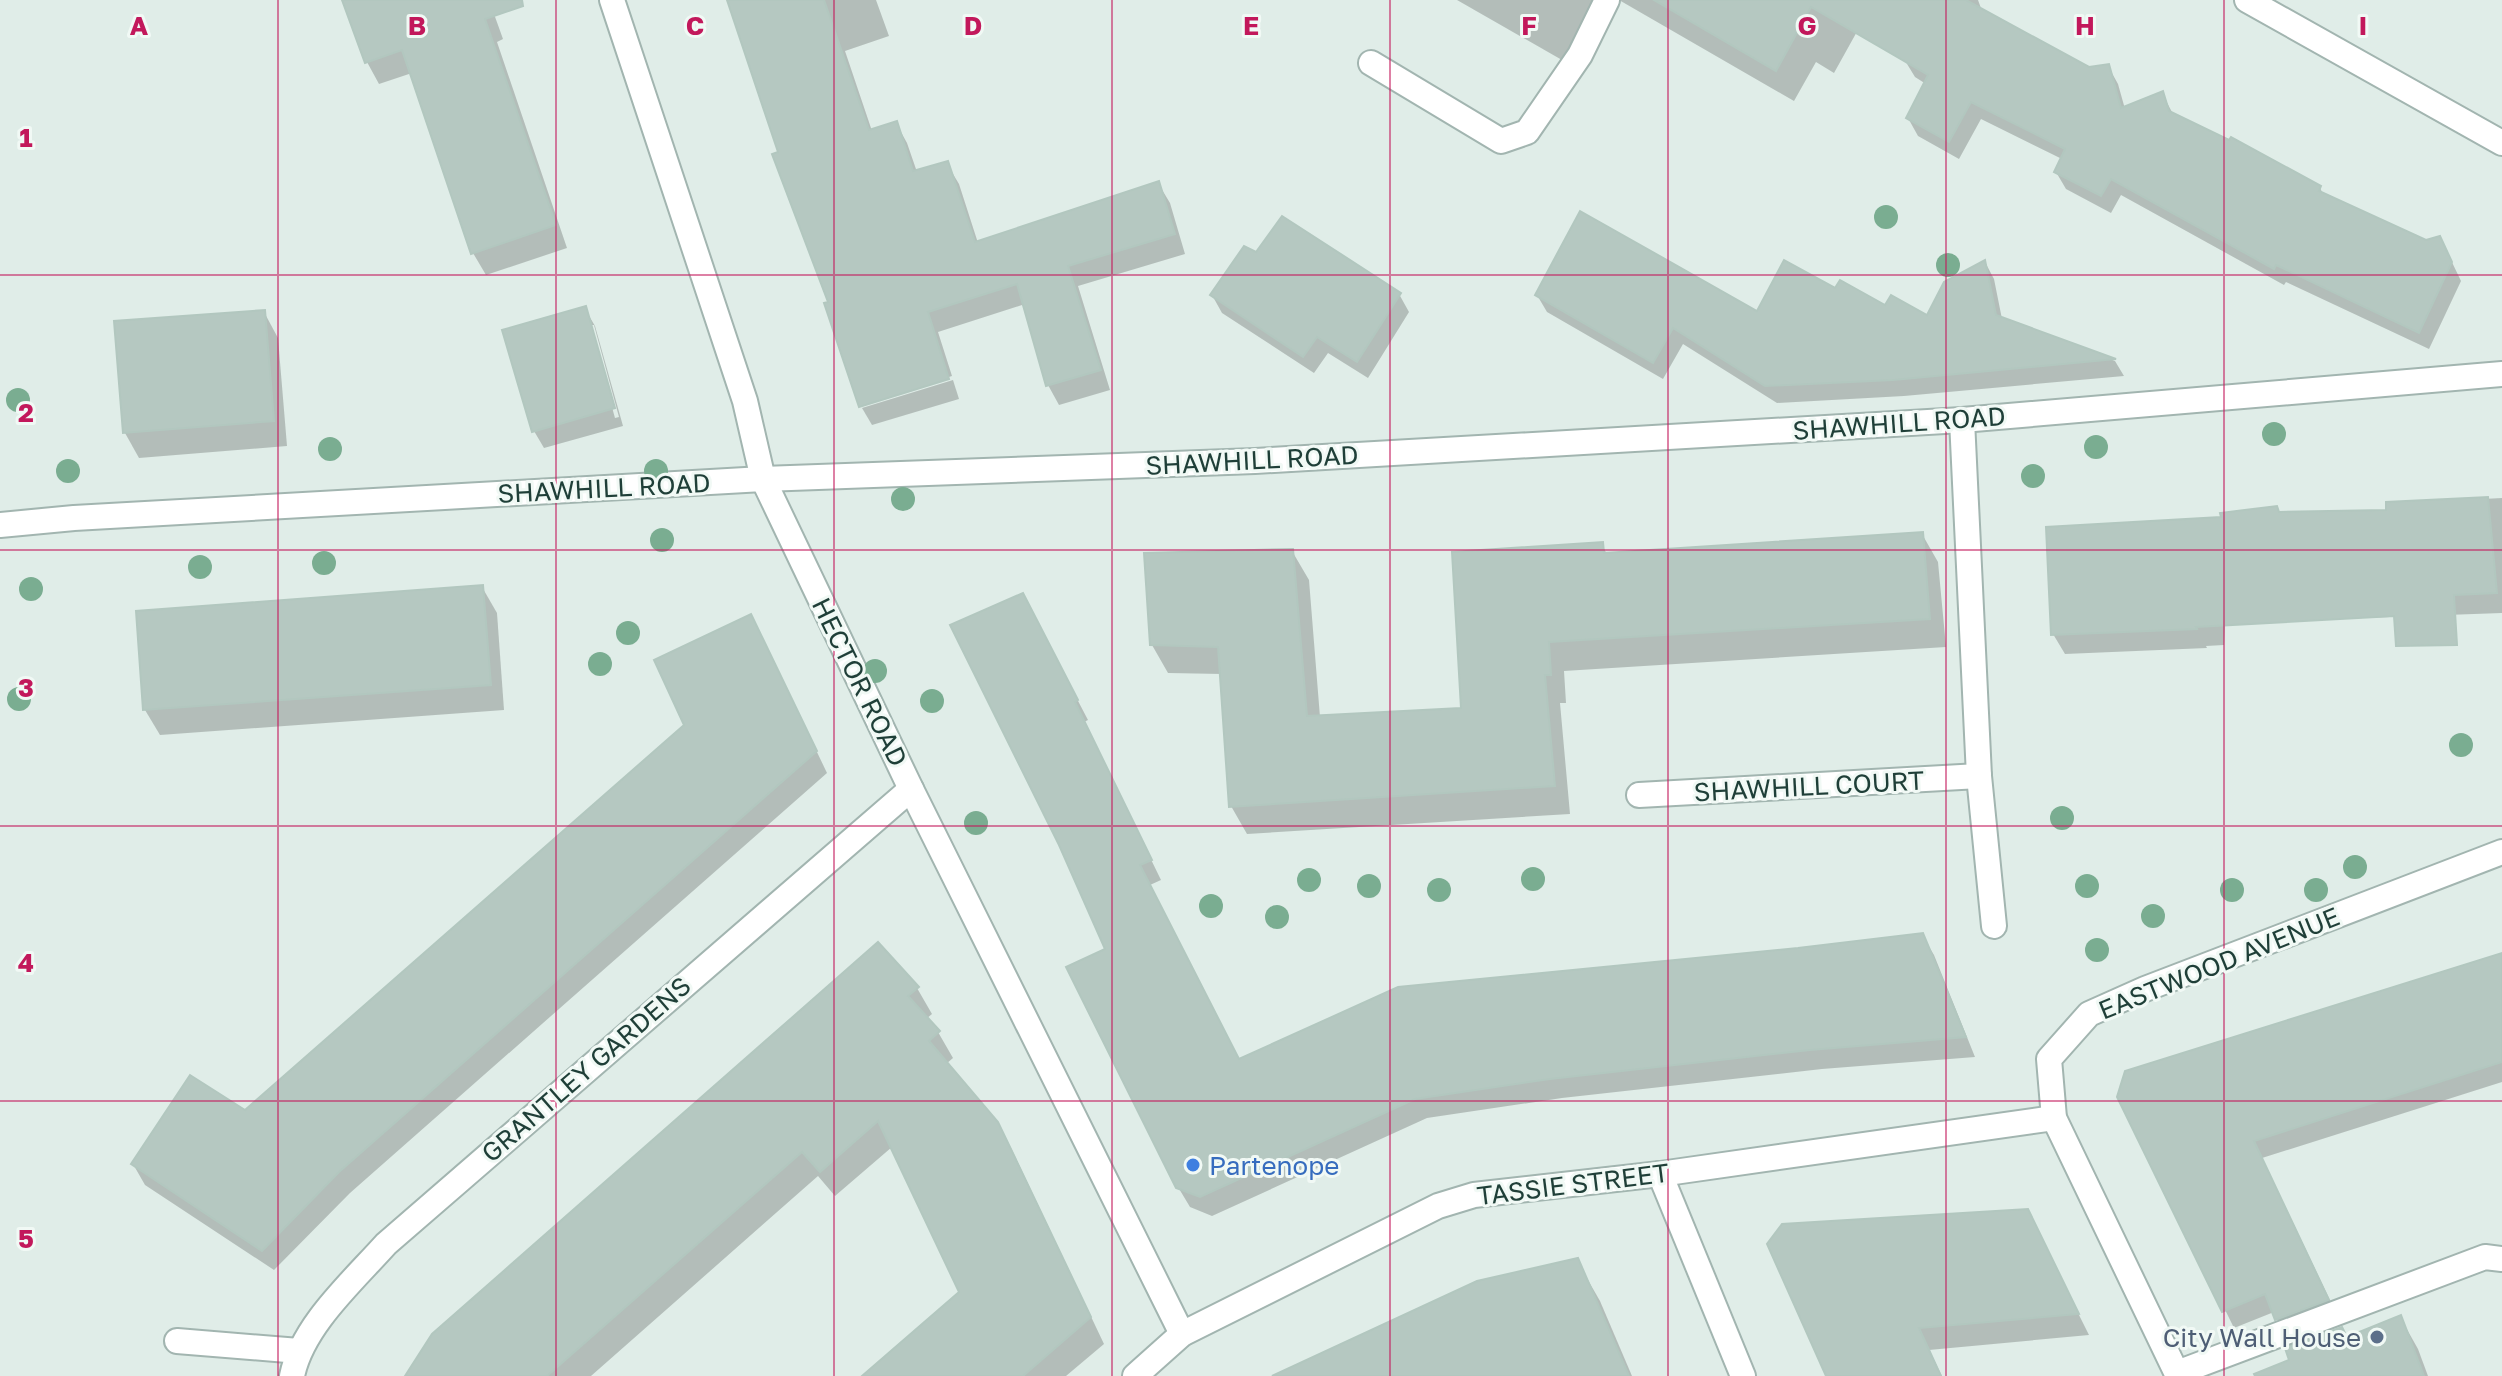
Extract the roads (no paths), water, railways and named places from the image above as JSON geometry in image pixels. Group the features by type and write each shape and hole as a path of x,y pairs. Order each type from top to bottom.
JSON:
{"street":[{"name":"HECTOR ROAD","path":"612,0 745,401 763,479 911,789 1182,1334"},
{"path":"1371,63 1501,141 1527,132 1580,55 1607,0"},
{"path":"2247,0 2502,143"},
{"name":"SHAWHILL ROAD","path":"0,525 74,518 763,479 1255,461 1962,420 2502,374"},
{"path":"1962,420 1979,776 1994,926"},
{"name":"SHAWHILL COURT","path":"1639,795 1979,776"},
{"name":"GRANTLEY GARDENS","path":"292,1376 299,1351 339,1296 386,1244 911,789"},
{"name":"EASTWOOD AVENUE","path":"2178,1374 2054,1118 2049,1059 2089,1014 2145,989 2502,852"},
{"name":"TASSIE STREET","path":"1135,1376 1182,1334 1438,1206 1474,1195 1660,1174 2054,1118"},
{"path":"1660,1174 1743,1376"},
{"path":"2178,1374 2485,1257 2502,1259"},
{"path":"177,1341 299,1351"}],"place":[{"name":"Partenope","path":"1193,1165"},
{"name":"City Wall House","path":"2377,1337"}]}
